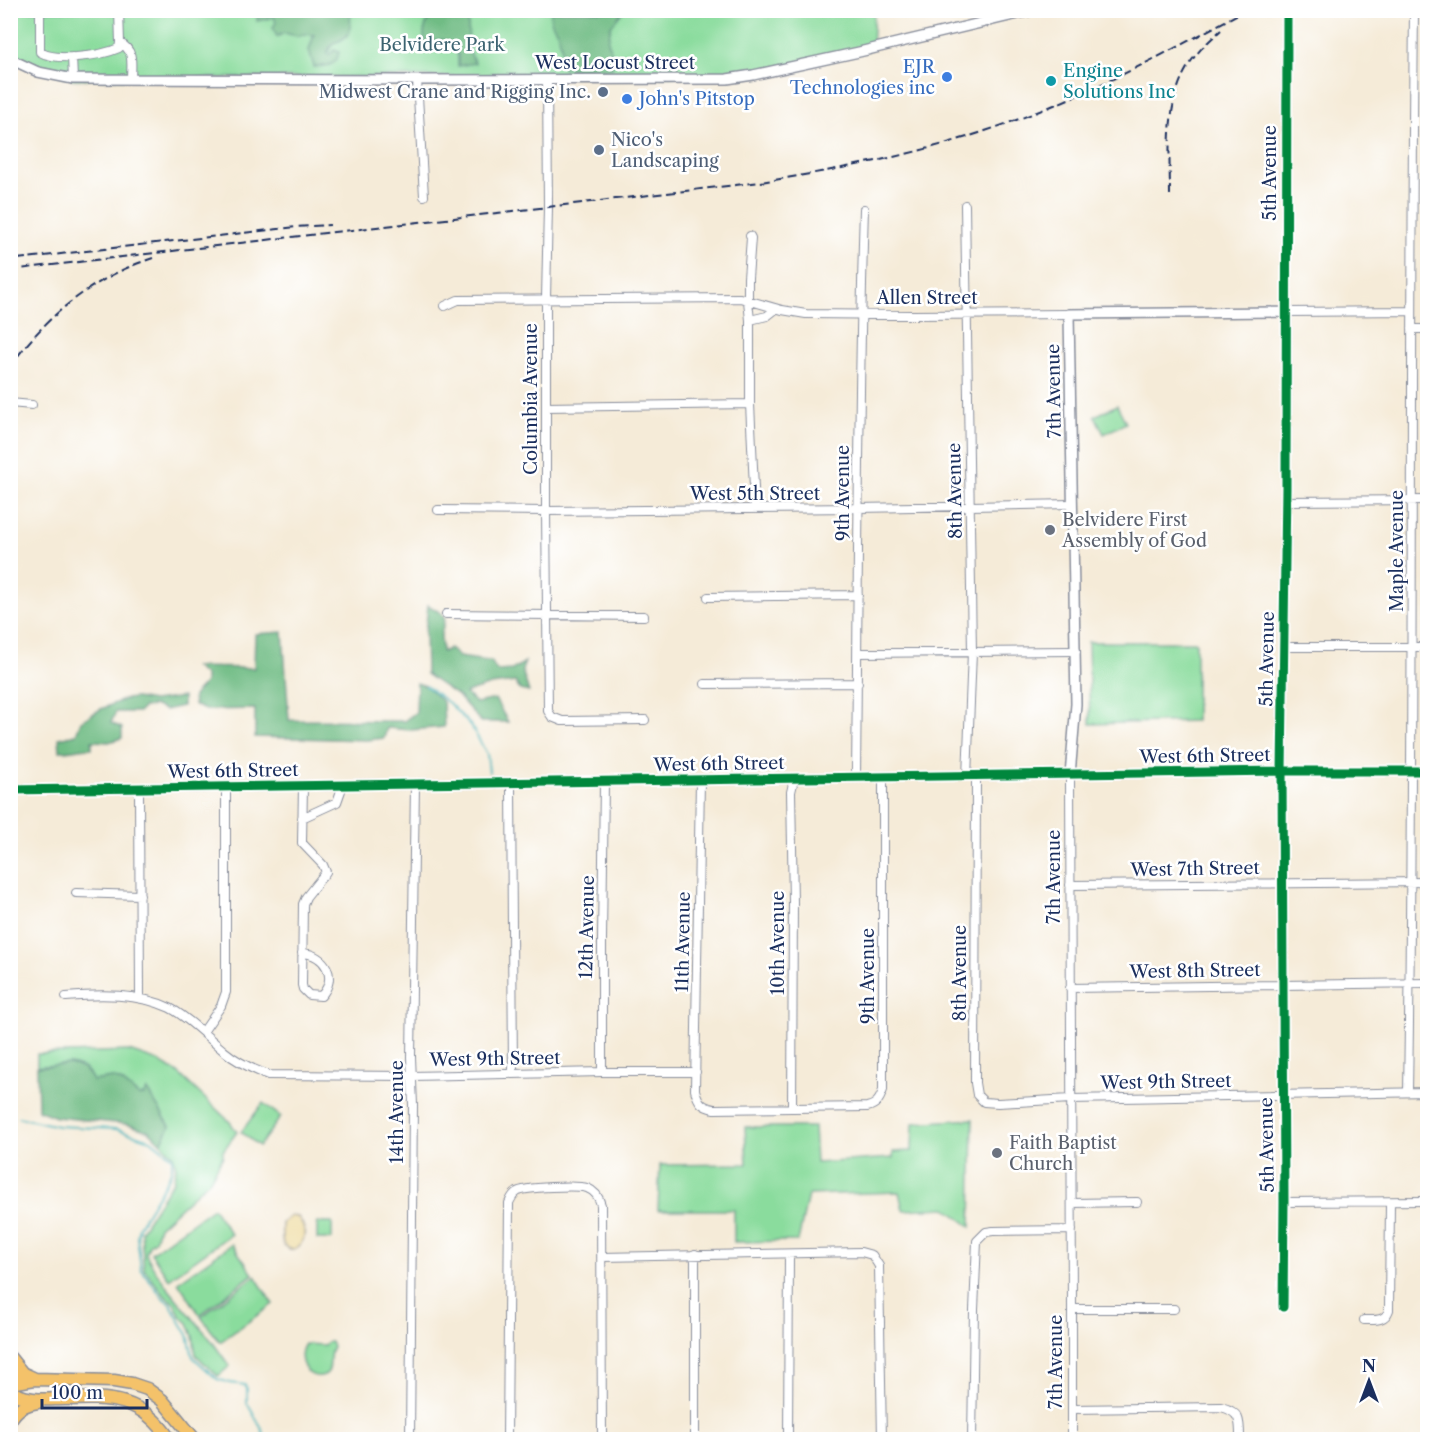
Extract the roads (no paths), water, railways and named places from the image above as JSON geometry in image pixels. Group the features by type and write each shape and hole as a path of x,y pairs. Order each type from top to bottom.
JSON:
{"main road":[{"path":"10,1358 22,1374 35,1379"},
{"path":"10,1383 35,1379 114,1381 132,1384 147,1389 162,1400 195,1440"},
{"path":"10,1392 28,1398 50,1400 96,1398 120,1401 140,1408 163,1429 170,1440"},
{"path":"10,1420 18,1409 25,1405 50,1400"}],"street":[{"path":"40,10 40,52 46,55 72,57 83,57 119,48 119,10"},
{"name":"West Locust Street","path":"10,59 38,72 73,79 727,79 859,52 1035,10"},
{"name":"5th Avenue","path":"1283,1307 1282,771 1286,501 1287,10"},
{"name":"Maple Avenue","path":"1408,1092 1414,10"},
{"path":"120,43 126,45 131,53 131,79"},
{"path":"72,57 73,79"},
{"path":"417,80 424,196"},
{"name":"Columbia Avenue","path":"547,80 549,207 546,299 546,615 548,711 552,717 561,722 645,720"},
{"name":"8th Avenue","path":"965,205 972,652 975,1083 979,1097"},
{"name":"9th Avenue","path":"856,778 860,315 864,209"},
{"path":"750,236 752,238 748,301 755,509"},
{"name":"Allen Street","path":"444,306 458,300 740,298 776,309 806,314 968,315 1412,311"},
{"path":"750,320 767,316 776,309"},
{"name":"7th Avenue","path":"1070,314 1076,651 1076,704 1070,775 1072,1440"},
{"path":"1412,329 1428,329"},
{"path":"10,403 32,405"},
{"path":"546,407 750,404"},
{"path":"1286,501 1428,500"},
{"name":"West 5th Street","path":"438,510 970,507 1072,504"},
{"path":"708,597 858,595"},
{"path":"446,614 644,616"},
{"path":"1284,647 1428,646"},
{"path":"858,653 1076,651"},
{"path":"705,684 858,683"},
{"name":"West 6th Street","path":"10,790 1282,771 1428,771"},
{"name":"9th Avenue","path":"792,1108 873,1106 879,1101 883,1090 884,777"},
{"name":"10th Avenue","path":"792,1108 794,902 791,792 795,779"},
{"name":"11th Avenue","path":"700,780 695,1090 700,1103 707,1108 792,1108"},
{"name":"12th Avenue","path":"602,1072 604,782"},
{"name":"14th Avenue","path":"410,1440 415,784"},
{"path":"511,784 513,1073"},
{"path":"303,818 337,802 343,785"},
{"name":"West 6th Street","path":"302,953 311,953 327,967 329,982 321,996 309,995 303,989 302,953 303,904 326,872 323,865 302,843 303,786"},
{"path":"139,788 140,998"},
{"path":"203,1032 221,1006 226,992 226,788"},
{"name":"West 7th Street","path":"1070,885 1428,882"},
{"path":"76,893 140,895"},
{"name":"West 8th Street","path":"1070,987 1428,983"},
{"name":"West 9th Street","path":"66,997 86,995 140,998 171,1009 246,1066 268,1075 412,1076 696,1072"},
{"name":"West 9th Street","path":"979,1097 984,1102 998,1103 1071,1099 1428,1092"},
{"path":"507,1440 508,1210 511,1198 517,1191 522,1190 576,1187 587,1188 598,1195 601,1205 602,1440"},
{"path":"1284,1202 1428,1201"},
{"path":"1072,1203 1137,1202"},
{"path":"1364,1320 1378,1320 1387,1314 1390,1202"},
{"path":"972,1440 977,1241 993,1230 1072,1230"},
{"path":"602,1257 861,1252 872,1255 879,1266 882,1440"},
{"path":"695,1254 695,1440"},
{"path":"788,1440 789,1254"},
{"path":"1072,1309 1174,1309"},
{"path":"1072,1409 1221,1407 1231,1410 1238,1417 1240,1440"}],"waterway":[{"path":"426,686 449,703 471,726 487,754 489,772"},
{"path":"18,1117 58,1126 116,1129 151,1140 172,1157 169,1177 139,1226 137,1237 141,1269 163,1298 171,1304 188,1335 193,1357 217,1379 245,1385 247,1403 264,1433 261,1440"}],"railway":[{"path":"10,270 761,182 865,163 967,137 1039,111 1144,64 1245,10"},
{"path":"1170,195 1170,125 1177,92 1192,60 1221,30"},
{"path":"17,259 330,225"},
{"path":"10,367 39,331 72,300 111,276 153,258"}],"place":[{"name":"EJR Technologies inc","path":"947,77"},
{"name":"Engine Solutions Inc","path":"1051,81"},
{"name":"Midwest Crane and Rigging Inc.","path":"603,92"},
{"name":"John's Pitstop","path":"627,99"},
{"name":"Nico's Landscaping","path":"599,150"},
{"name":"Belvidere First Assembly of God","path":"1050,530"},
{"name":"Faith Baptist Church","path":"997,1153"}],"park label":[{"name":"Belvidere Park","path":"442,45"}]}
